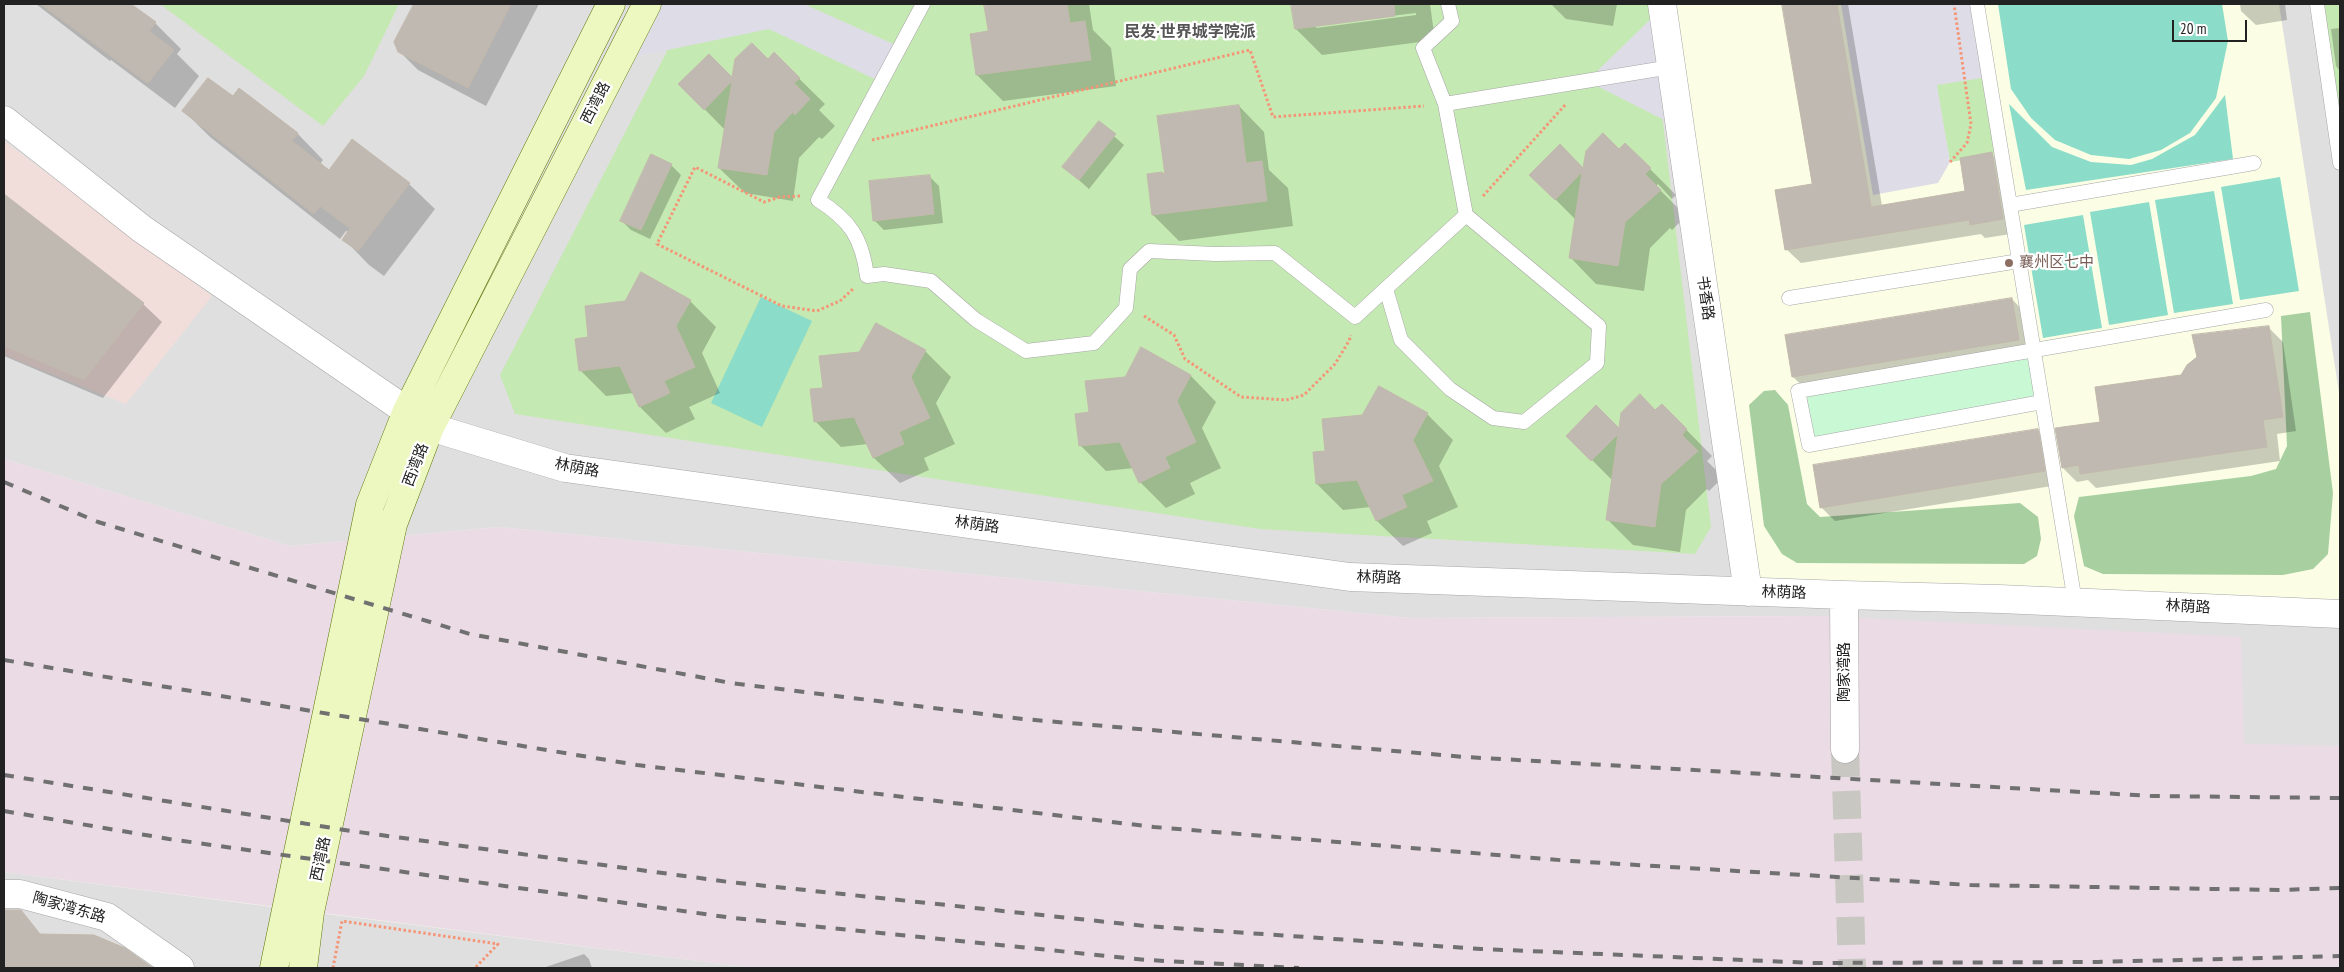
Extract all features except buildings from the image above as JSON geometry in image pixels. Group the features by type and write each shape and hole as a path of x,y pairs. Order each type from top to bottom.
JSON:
{"main road":[{"name":"西湾路","path":"274,968 370,505 407,411 611,4"},
{"name":"西湾路","path":"303,968 310,912 393,524 430,427 647,4"}],"street":[{"name":"书香路","path":"1662,4 1748,592"},
{"name":"林荫路","path":"4,120 142,229 430,427 565,468 1350,577 2074,602 2340,614"},
{"name":"陶家湾路","path":"1844,595 1845,749"},
{"name":"陶家湾东路","path":"4,894 20,894 107,917 180,968"}],"lane":[{"path":"923,4 818,200 839,213 856,235 865,255 868,276 884,274 931,281 976,320 1026,351 1094,344 1126,308 1130,269 1149,251 1215,254 1275,253 1356,317 1466,215"},
{"path":"1386,289 1401,340 1450,389 1493,418 1524,422 1597,363 1599,326 1466,215 1445,104 1423,48 1452,22 1448,4"},
{"path":"1977,4 2074,602"},
{"path":"2317,4 2340,163"},
{"path":"1445,104 1671,67"},
{"path":"2010,205 2254,163"},
{"path":"1790,298 2019,261"},
{"path":"2042,402 1809,445 1798,391 2033,352 2266,310"}],"path":[{"path":"1950,162 1966,143 1972,124 1954,4"},
{"path":"847,146 1250,50 1272,117 1445,104"},
{"path":"1466,215 1587,81"},
{"path":"818,200 797,195 764,202 695,167 658,244 782,306 791,308 817,311 840,301 868,276"},
{"path":"1126,308 1144,316 1174,335 1184,359 1241,397 1286,400 1304,395 1335,364 1350,341 1356,317"},
{"path":"333,968 342,921 498,944 475,968"}],"shaded area":[{"path":"4,4 2340,4 2340,968 1823,616 1409,618 499,527 290,546 4,459"},
{"path":"647,4 804,4 900,47 881,82 769,29 619,60"},
{"name":"襄州区七中","path":"1662,4 2279,4 2340,399 2340,614 1748,592"},
{"path":"1841,4 1977,4 1989,77 1937,85 1950,162 1938,183 1873,195"},
{"path":"1663,7 1680,128 1587,81"},
{"path":"4,141 212,296 126,404 4,355"},
{"path":"4,459 290,546 499,527 1409,618 1823,616 2241,637 2244,744 2340,746 2340,968 753,968 4,872"},
{"path":"4,872 310,912 753,968 4,968"}],"green space":[{"path":"160,4 399,4 364,76 323,126"},
{"path":"689,4 1649,4 1711,527 1695,554 1260,529 515,414 500,375 665,55"},
{"path":"1920,4 1977,4 2002,154 1950,162"},
{"path":"1998,4 2222,4 2228,41 2216,98 2190,133 2161,150 2129,159 2091,155 2055,140 2031,118 2011,89"},
{"path":"2317,4 2340,4 2340,163"},
{"path":"2225,95 2233,159 2026,190 2009,104 2052,147 2091,162 2131,165 2152,159 2195,135"},
{"path":"2280,177 2299,291 2240,300 2221,187"},
{"path":"2214,191 2233,304 2174,313 2155,200"},
{"path":"2149,202 2168,315 2109,325 2090,212"},
{"path":"2083,215 2102,328 2043,338 2024,225"},
{"path":"761,297 812,321 762,427 711,403"},
{"path":"2310,312 2333,493 2328,554 2313,569 2283,575 2103,574 2084,566 2074,516 2079,497 2251,476 2276,469 2287,446 2281,316"},
{"path":"2033,352 2042,402 1809,445 1798,391"},
{"path":"1775,390 1788,405 1807,504 1820,517 2020,503 2038,517 2041,539 2037,556 2024,564 1797,563 1782,554 1764,526 1749,405 1764,391"}],"tunnel":[{"path":"1845,749 1852,968"}],"railway":[{"path":"4,482 98,522 470,634 731,683 1023,719 1465,757 2152,796 2340,798"},
{"path":"4,660 637,765 1154,827 1571,861 1970,885 2279,890 2340,888"},
{"path":"4,775 351,831 729,882 1145,926 1481,949 1815,963 2097,962 2340,956"},
{"path":"4,811 169,839 733,918 1147,960 1299,968"}],"place":[{"name":"襄州区七中","path":"2009,263"}],"district":[{"name":"民发·世界城学院派","path":"1190,32"}]}
